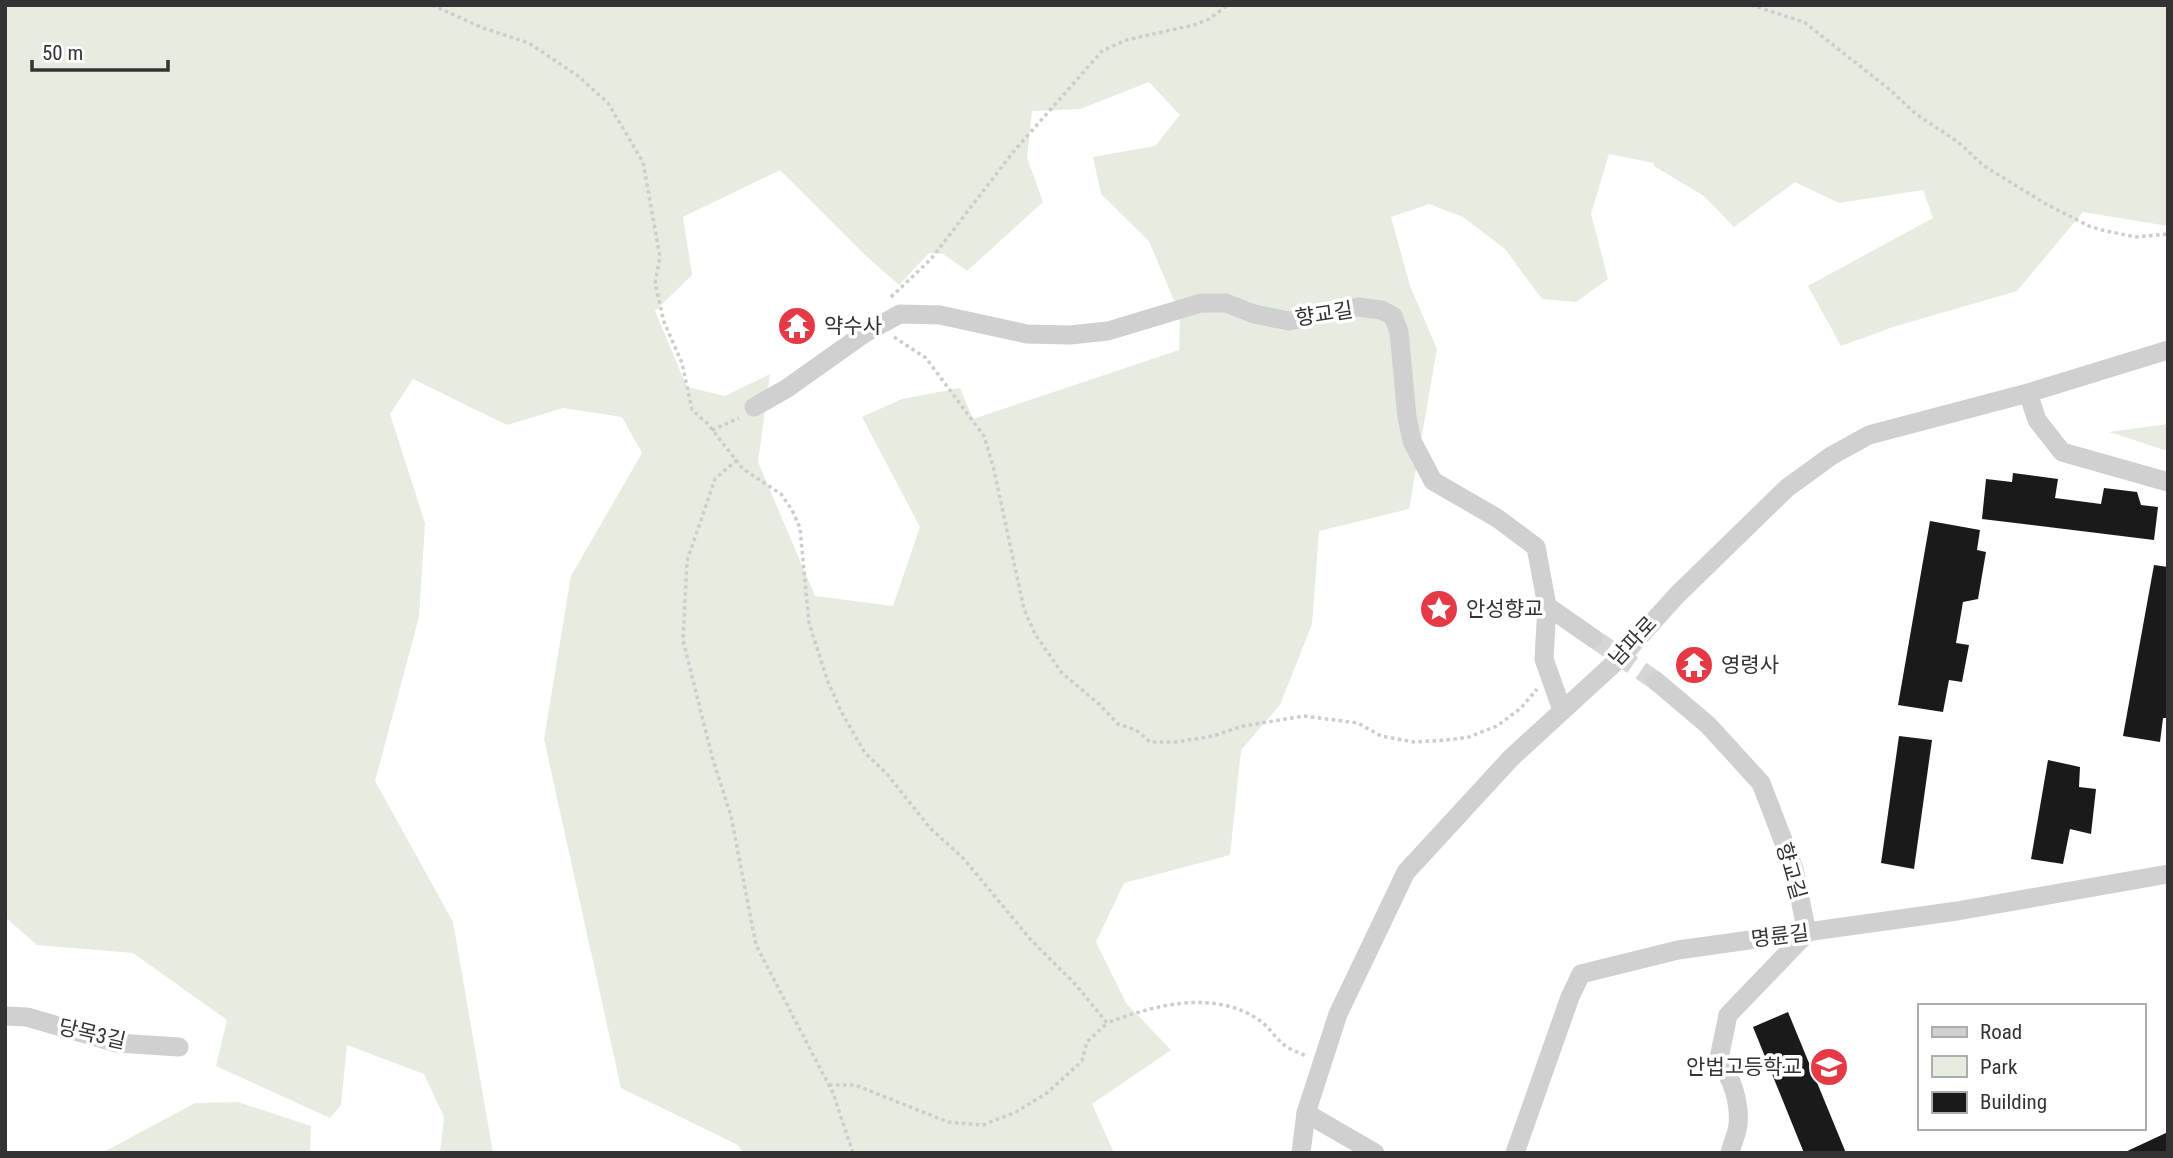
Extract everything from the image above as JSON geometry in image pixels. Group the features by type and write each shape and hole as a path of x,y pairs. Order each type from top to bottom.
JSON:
{"street":[{"name":"향교길","path":"754,407 900,314 940,315 1027,334 1070,335 1108,331 1201,303 1226,303 1254,314 1289,321 1358,307 1381,310 1393,317 1399,332 1407,417 1412,441 1433,481 1497,518 1536,547 1547,606 1544,659 1562,710"},
{"name":"남파로","path":"1301,1153 1306,1113 1338,1014 1406,872 1511,758 1622,656 1677,594 1787,488 1831,456 1869,435 2028,393 2168,351"},
{"path":"2028,393 2037,419 2062,452 2168,482"},
{"path":"1547,606 1593,638"},
{"name":"향교길","path":"1656,681 1708,725 1761,783 1794,869 1807,933"},
{"name":"명륜길","path":"1515,1153 1570,996 1581,974 1678,950 1995,905 2168,874"},
{"path":"1730,1153 1738,1126 1736,1098 1726,1069 1718,1063 1728,1015 1807,933"},
{"name":"당목3길","path":"5,1016 27,1017 117,1043 179,1047"},
{"path":"1306,1113 1375,1153"}],"path":[{"path":"432,5 483,28 529,43 578,76 608,103 643,162 660,257 655,282 664,322 682,363 692,410 712,429 743,469 781,494 792,510 800,528 809,623 828,682 842,713 865,753 887,774 930,828 963,858 1031,940 1077,986 1107,1023"},
{"path":"1228,5 1209,19 1194,25 1126,40 1102,51 1014,151 931,259 890,298 873,329 886,332 926,358 984,436 1024,609 1035,634 1062,673 1118,724 1136,730 1150,742 1176,742 1213,736 1243,726 1304,716 1358,723 1381,736 1415,743 1469,737 1497,726 1521,708 1549,674"},
{"path":"1751,5 1804,22 1889,89 1916,114 1958,142 1984,166 2046,204 2102,230 2135,237 2168,234"},
{"path":"712,429 738,419 754,407"},
{"path":"737,460 715,479 687,561 683,640 713,761 731,816 756,945 829,1085 853,1153"},
{"path":"829,1085 855,1085 948,1122 984,1125 1016,1112 1047,1093 1082,1061 1087,1042 1107,1023 1163,1007 1200,1001 1230,1007 1259,1019 1284,1045 1322,1065"}],"green space":[{"path":"5,5 2168,5 2168,226 2083,212 2017,291 1893,327 1841,346 1808,286 1933,218 1923,190 1839,203 1795,182 1734,227 1704,196 1654,166 1654,163 1609,154 1591,214 1608,279 1576,302 1542,299 1505,249 1463,217 1429,204 1391,217 1410,286 1437,349 1409,509 1319,531 1312,624 1280,705 1241,750 1230,855 1124,883 1096,942 1126,1003 1171,1050 1092,1104 1114,1153 743,1153 738,1145 621,1088 544,739 571,576 642,453 622,417 563,408 507,425 413,379 390,414 425,523 419,617 375,781 453,922 493,1153 440,1153 444,1117 424,1074 347,1045 341,1105 330,1118 216,1066 227,1020 133,953 37,945 5,917","holes":["1149,82 1180,115 1155,146 1093,157 1101,194 1149,241 1180,315 1179,350 973,419 960,388 902,399 862,417 920,527 893,606 815,596 758,462 770,374 725,396 687,387 655,311 692,275 683,217 780,170 899,285 929,253 943,254 967,271 1043,202 1027,158 1032,111 1080,109"]},
{"path":"2168,424 2168,451 2109,432"},
{"path":"238,1102 311,1126 310,1153 102,1153 195,1103"}],"building":[{"path":"2013,473 2058,479 2055,498 2101,504 2104,488 2137,492 2141,505 2158,507 2154,540 1982,519 1986,479 2012,482"},
{"path":"1930,521 1980,530 1977,550 1986,552 1978,599 1963,602 1956,643 1969,645 1962,682 1949,680 1943,712 1898,705"},
{"path":"2154,565 2168,567 2168,718 2163,718 2160,742 2123,736"},
{"path":"1899,736 1932,740 1914,869 1881,863"},
{"path":"2048,760 2080,767 2079,787 2096,789 2091,834 2070,829 2063,864 2031,859"},
{"path":"1788,1012 1846,1153 1804,1153 1753,1027"},
{"path":"2168,1132 2168,1153 2123,1153"}],"tunnel":[{"path":"1593,638 1656,681"}],"place":[{"name":"약수사","path":"797,326"},
{"name":"안성향교","path":"1439,609"},
{"name":"영령사","path":"1694,665"},
{"name":"안법고등학교","path":"1829,1067"}]}
